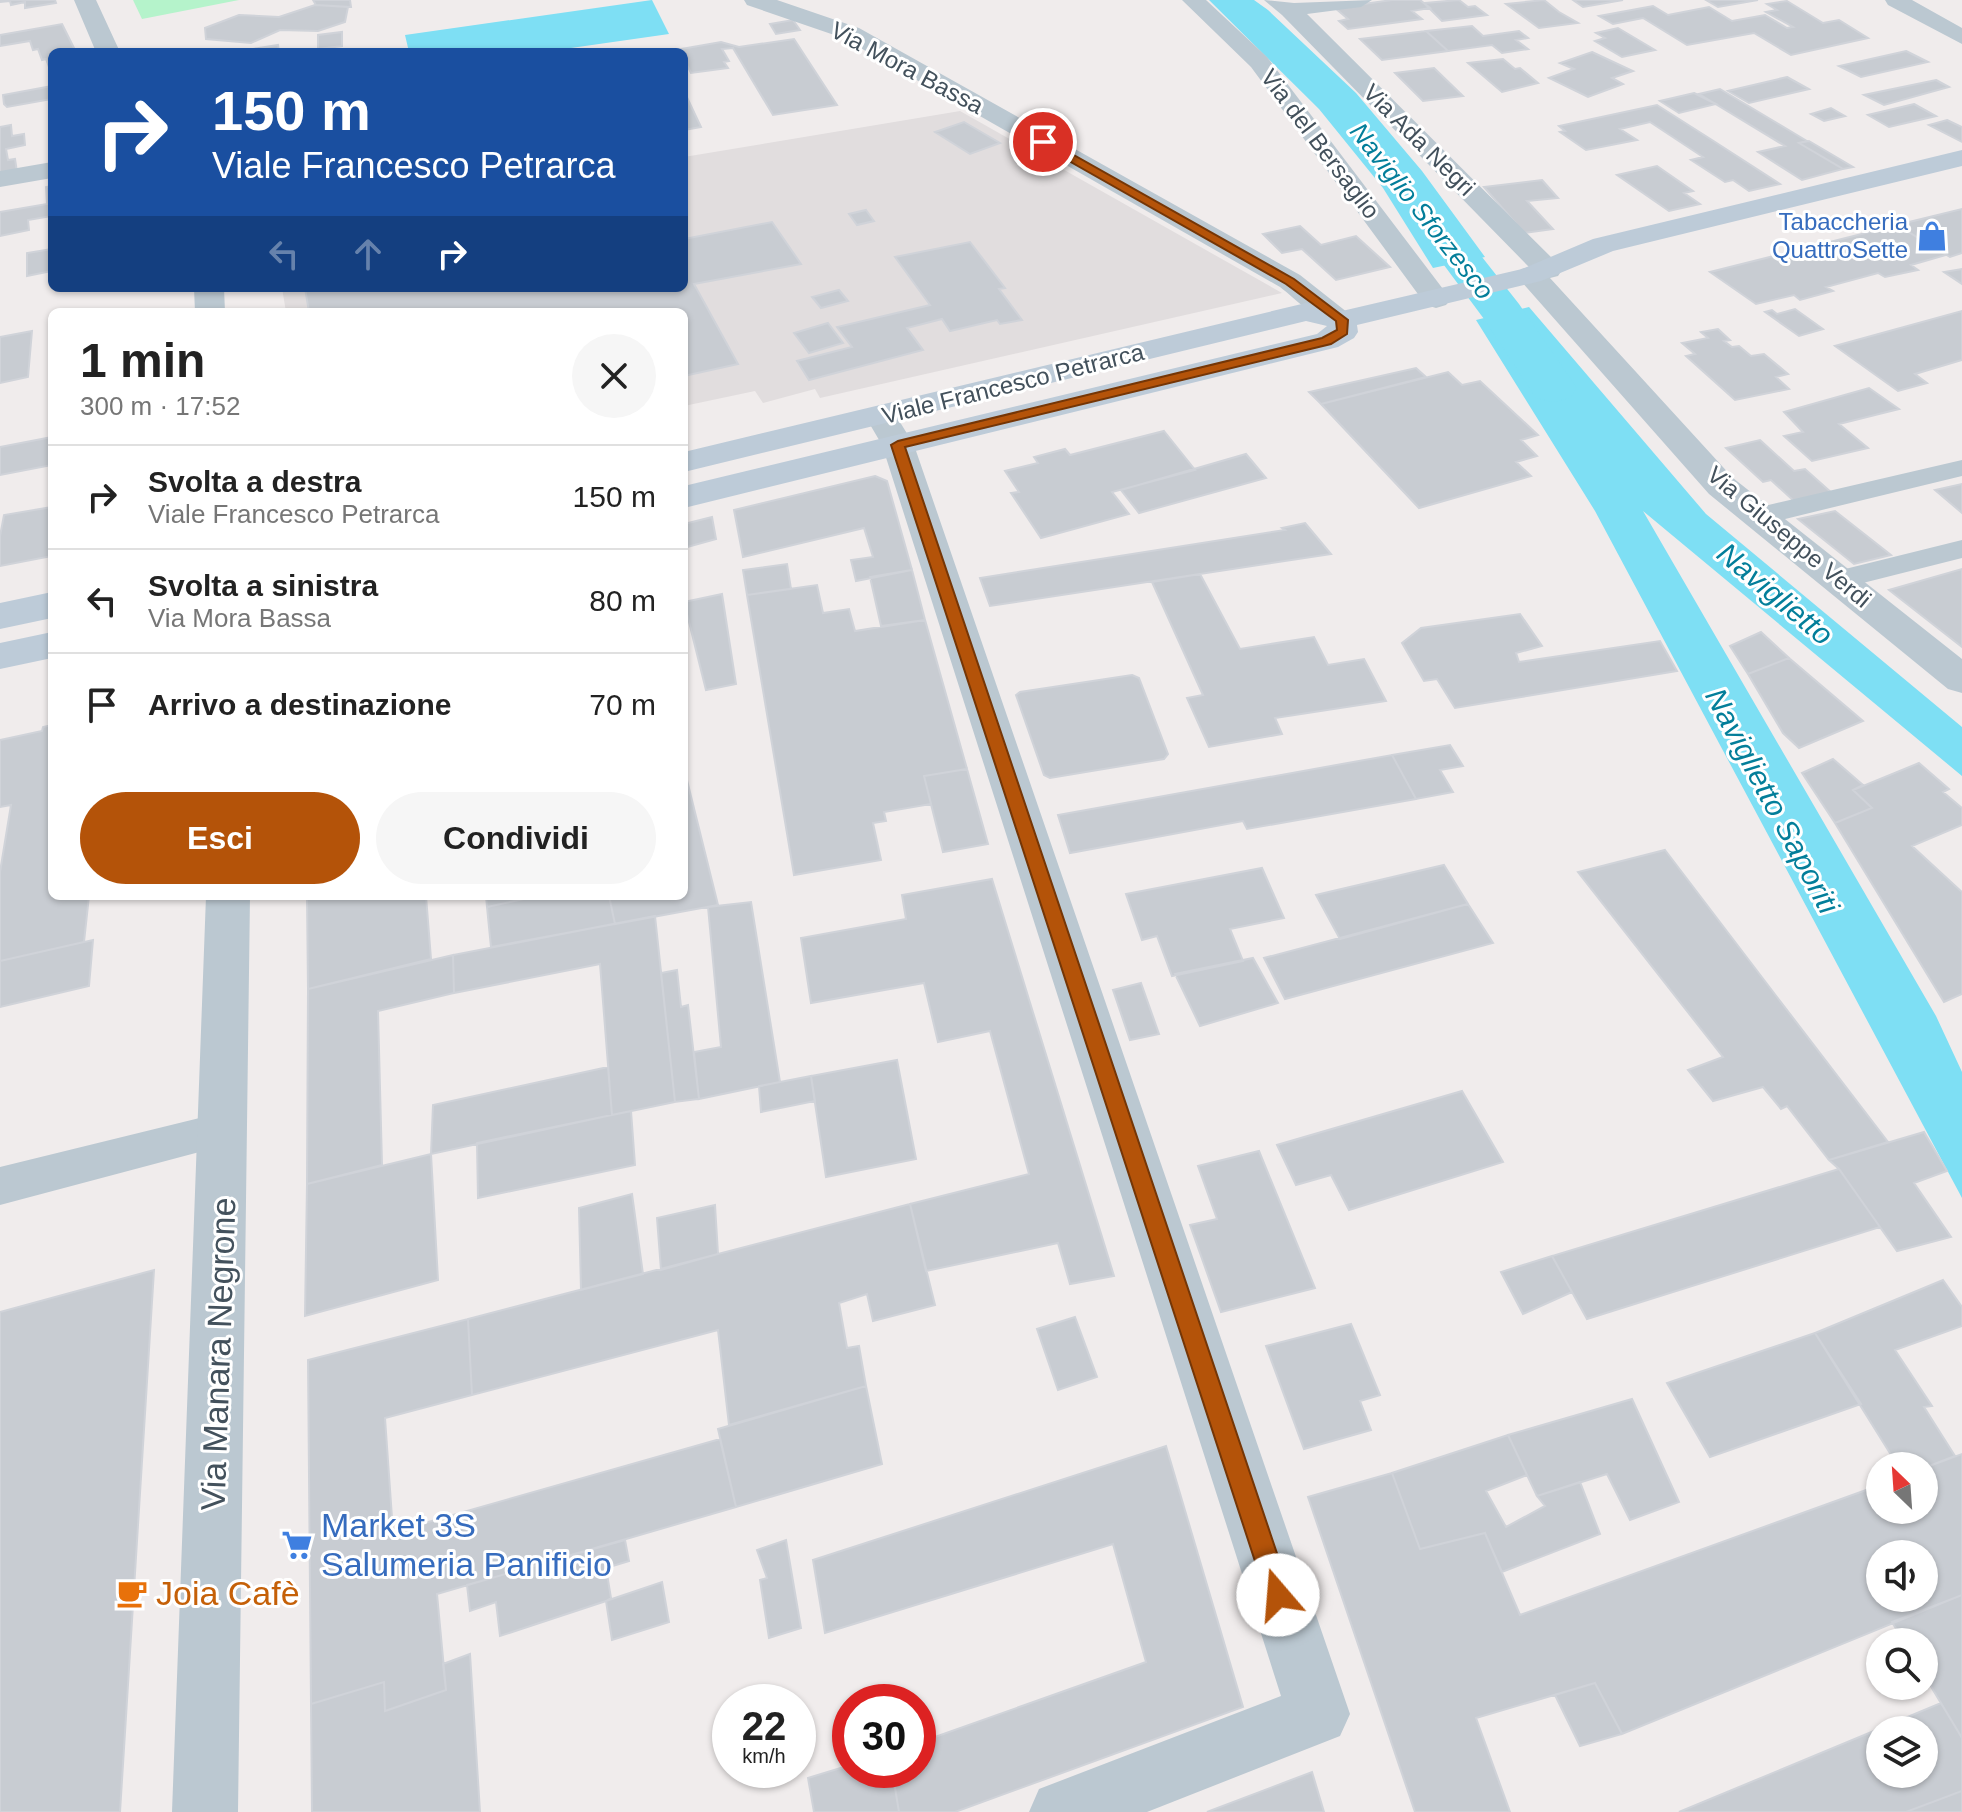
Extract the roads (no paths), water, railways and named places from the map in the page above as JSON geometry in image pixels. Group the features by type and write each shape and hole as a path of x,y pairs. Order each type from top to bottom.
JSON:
{"main road":[{"path":"1342,320 1528,275 1603,245 1962,158"},
{"path":"1528,275 1617,270"},
{"name":"Viale Francesco Petrarca","path":"688,461 889,431 1327,341 1343,332 1342,320"},
{"name":"Viale Francesco Petrarca","path":"688,496 889,431"},
{"path":"0,616 48,606"},
{"path":"0,656 48,646"}],"street":[{"path":"85,0 106,48"},
{"name":"Via Mora Bassa","path":"755,0 851,33 1290,281 1342,320"},
{"name":"Via del Bersaglio","path":"1193,0 1259,62 1444,297"},
{"path":"1282,5 1361,0"},
{"path":"1896,0 1962,37"},
{"name":"Via Ada Negri","path":"1282,5 1528,275"},
{"path":"0,179 48,171"},
{"name":"Via Giuseppe Verdi","path":"1528,275 1721,486 1962,679"},
{"path":"889,431 1318,1714 1062,1812"},
{"name":"Via Manara Negrone","path":"205,1812 228,900"}],"lane":[{"path":"1760,516 1962,468"},
{"path":"1839,580 1962,549"},
{"path":"0,1186 224,1130"}],"water":[{"path":"652,0 669,34 571,48 408,48 405,35"},
{"path":"1209,0 1254,0 1268,10 1356,93 1422,171 1485,257 1433,268 1383,188 1319,109"},
{"path":"1529,307 1706,514 1962,727 1962,776 1643,511 1936,1016 1962,1072 1962,1198 1595,511 1476,320"}],"waterway":[{"name":"Naviglio Sforzesco","path":"1409,191 1503,313 1553,388"}],"place":[{"name":"Tabaccheria QuattroSette","path":"1932,236"},
{"name":"Market 3S Salumeria Panificio","path":"297,1545"},
{"name":"Joia Cafè","path":"132,1593"}],"water label":[{"name":"Naviglietto","path":"1775,594"},
{"name":"Naviglietto Saporiti","path":"1772,801"}]}
